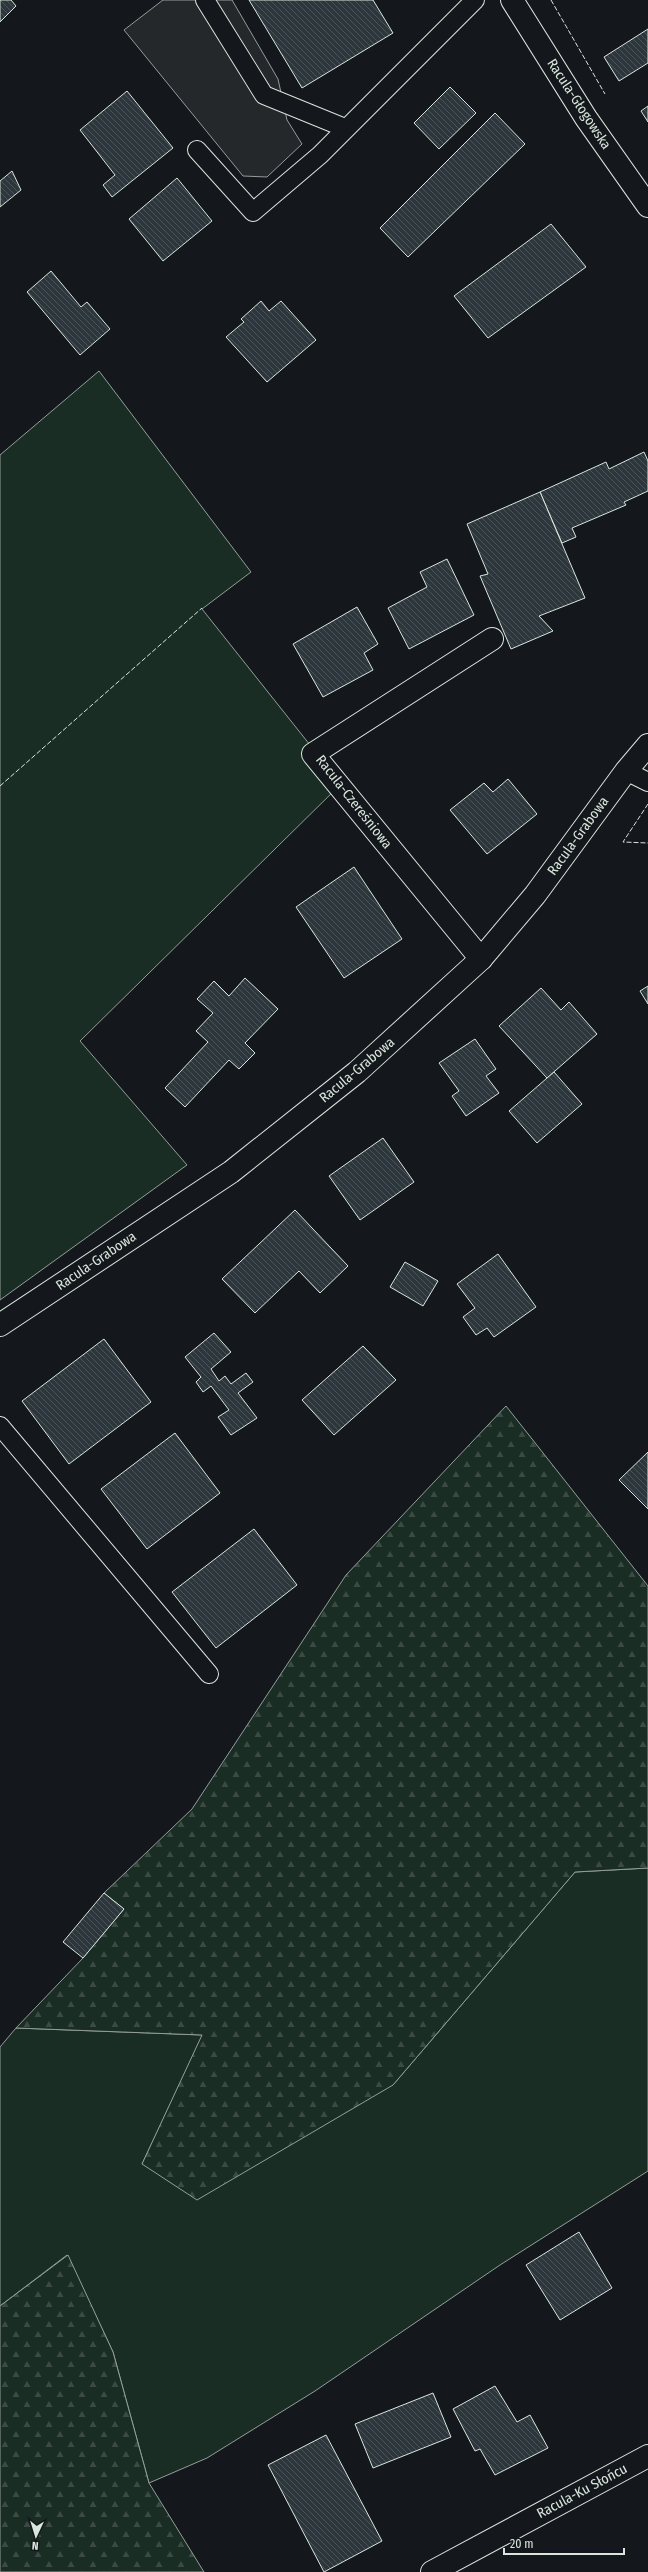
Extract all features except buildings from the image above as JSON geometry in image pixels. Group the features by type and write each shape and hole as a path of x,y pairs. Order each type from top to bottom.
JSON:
{"street":[{"name":"Racula-Głogowska","path":"512,0 586,118 648,206"},
{"name":"Racula-Czereśniowa","path":"481,959 313,754 492,639"},
{"name":"Racula-Grabowa","path":"0,1325 231,1172 357,1072 481,959 535,895 626,771 648,745"},
{"name":"Racula-Ku Słońcu","path":"432,2572 648,2456"}],"lane":[{"path":"205,0 264,94 345,128"},
{"path":"197,150 253,212 320,155 345,128 475,0"},
{"path":"626,771 648,782"},
{"path":"0,1426 209,1674"}],"green space":[{"path":"99,371 251,572 202,609 341,784 80,1041 187,1165 0,1300 0,455"},
{"path":"506,1406 648,1586 648,1868 575,1872 393,2085 197,2200 142,2164 202,2035 16,2028 83,1958 124,1909 104,1893 192,1809 346,1575"},
{"path":"648,1868 648,2171 500,2265 315,2391 207,2458 149,2483 113,2352 67,2255 0,2306 0,2047 16,2028 203,2035 142,2164 393,2085 575,1872"},
{"path":"68,2255 113,2352 149,2483 204,2572 0,2572 0,2306"}],"shaded area":[{"path":"163,0 232,0 278,79 287,120 302,144 267,177 243,176 124,30"}],"fence":[{"path":"551,0 605,94"},
{"path":"0,786 202,608"},
{"path":"648,804 623,842 648,843"}]}
